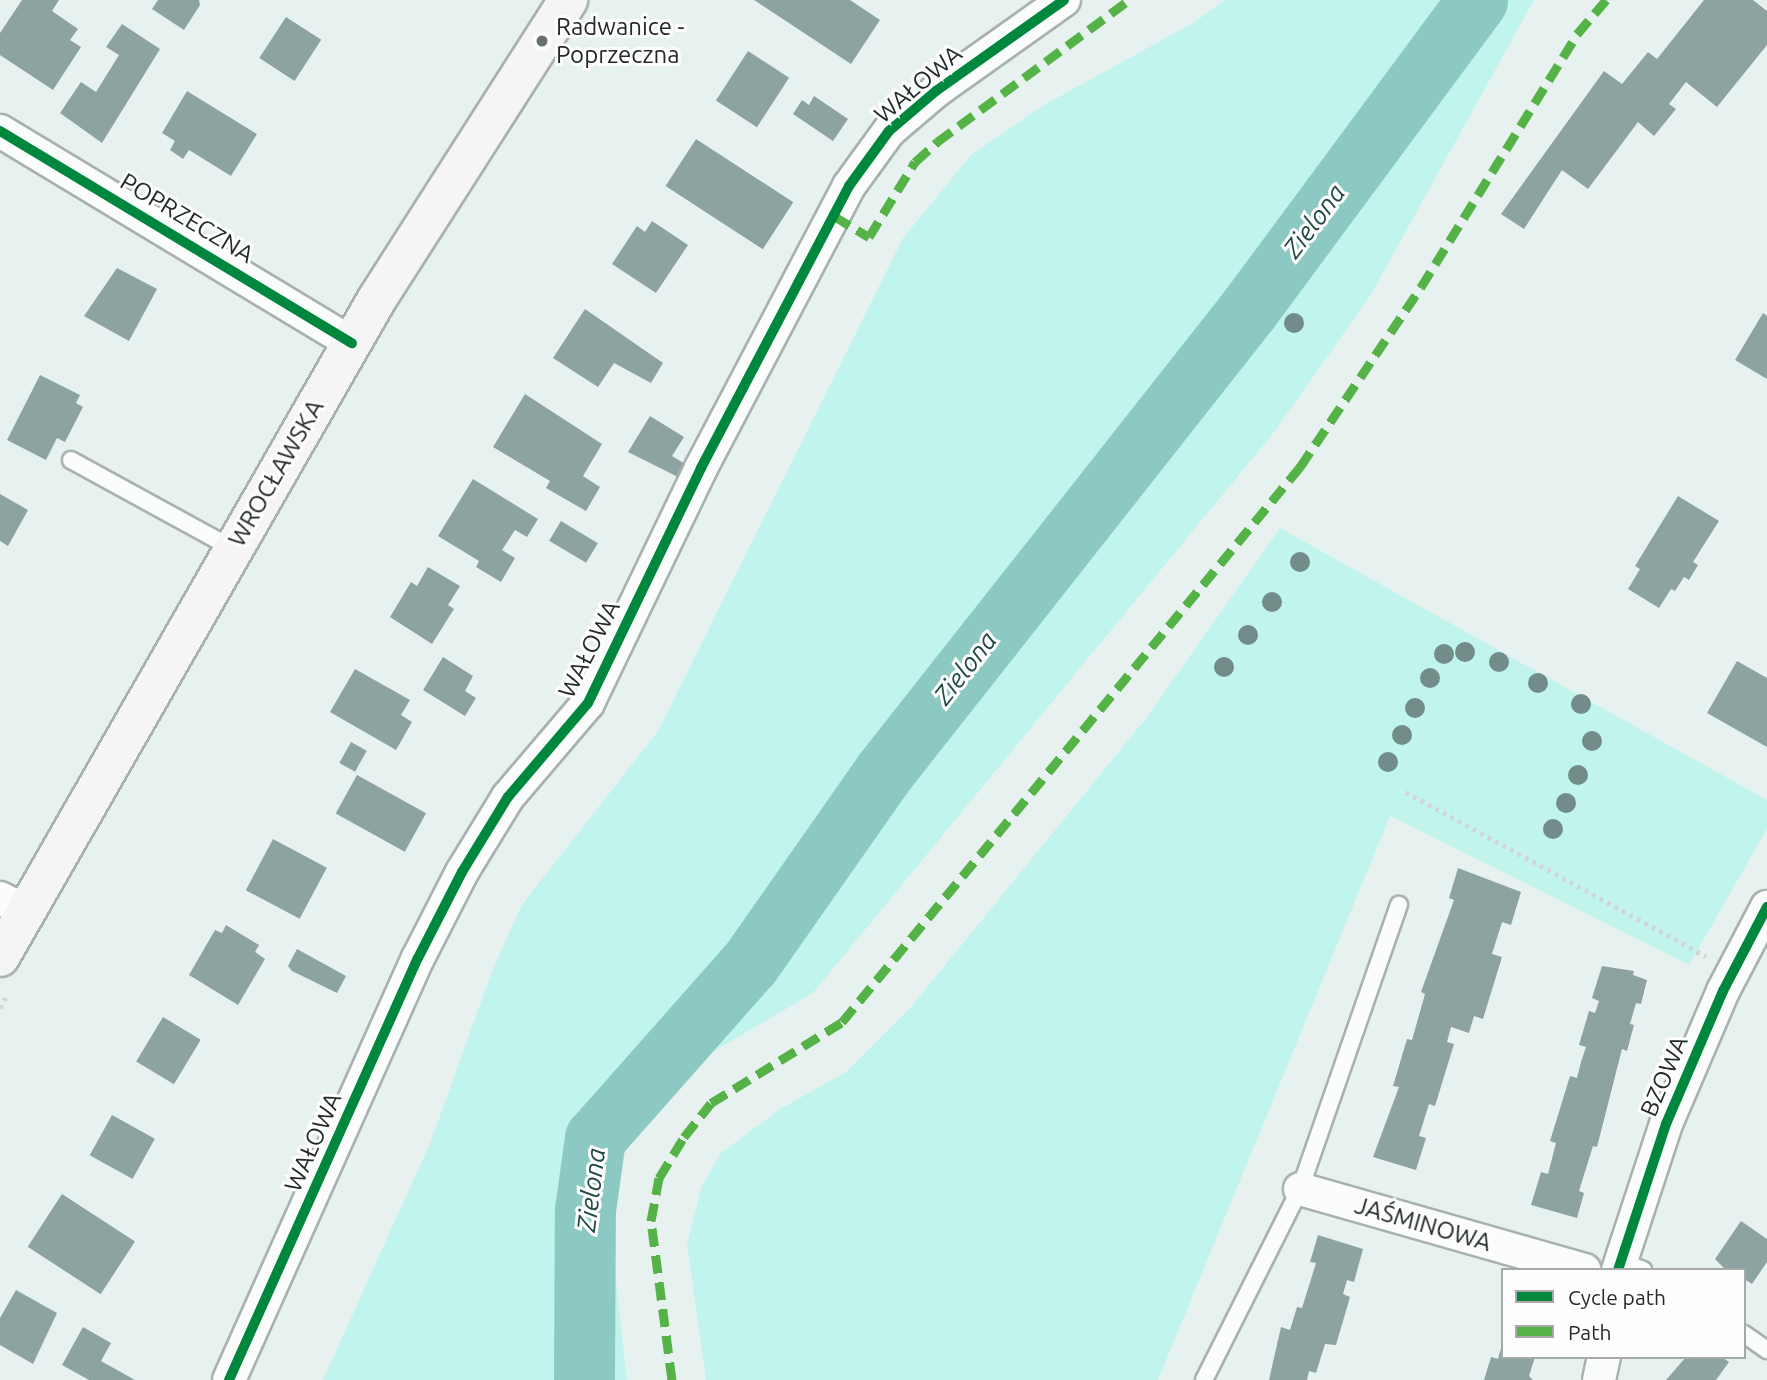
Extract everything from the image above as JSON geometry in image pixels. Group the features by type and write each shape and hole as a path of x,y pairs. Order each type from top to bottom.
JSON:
{"main road":[{"name":"WROCŁAWSKA","path":"0,957 13,904 232,548 463,160 568,0"}],"street":[{"name":"WAŁOWA","path":"229,1380 418,958 462,872 508,797 588,703 701,468 849,186 898,123 1064,0"},
{"name":"POPRZECZNA","path":"0,131 352,343"},
{"name":"BZOWA","path":"1627,1267 1666,1124 1733,971 1767,907"},
{"name":"JAŚMINOWA","path":"1300,1189 1579,1268"},
{"path":"1599,1380 1604,1359"}],"lane":[{"path":"71,460 232,548"},
{"path":"1204,1380 1300,1189 1399,905"},
{"path":"1746,1335 1767,1350"}],"path":[{"path":"1406,792 1733,971"}],"shaded area":[{"path":"1225,0 1534,0 1370,296 1275,431 813,993 689,1066 652,1100 617,1157 609,1216 627,1380 323,1380 431,1141 492,971 521,906 658,731 903,238 971,155 1044,105 1193,23"},
{"path":"1280,528 1767,800 1767,829 1689,965 1390,816 1158,1380 706,1380 687,1244 702,1186 721,1153 780,1109 846,1072 911,1007 1147,717"}],"building":[{"path":"22,0 59,0 52,11 78,29 70,40 81,47 53,90 0,55 0,33"},
{"path":"158,0 199,0 200,5 184,30 152,9"},
{"path":"754,0 850,0 880,20 851,64"},
{"path":"1704,0 1753,0 1767,11 1767,45 1717,107 1686,82 1669,104 1676,109 1654,136 1638,122 1588,189 1562,170 1524,229 1501,214 1604,71 1622,84 1648,52 1657,59"},
{"path":"286,17 321,40 295,81 259,58"},
{"path":"122,24 160,49 102,143 60,113 81,82 96,92 119,55 106,47"},
{"path":"748,51 789,78 757,127 716,100"},
{"path":"187,91 257,134 231,176 189,150 183,159 170,150 175,141 162,133"},
{"path":"814,96 848,119 833,141 793,114 802,100 809,105"},
{"path":"696,139 793,202 763,249 666,186"},
{"path":"652,221 688,245 656,293 612,264 637,226 645,232"},
{"path":"117,268 157,289 129,341 84,316"},
{"path":"585,309 663,363 651,383 614,363 598,387 553,358"},
{"path":"1763,313 1767,316 1767,379 1735,360"},
{"path":"40,375 80,395 76,403 83,407 65,442 57,438 46,460 7,440"},
{"path":"525,394 602,444 583,476 600,487 586,511 546,488 550,481 493,447"},
{"path":"650,416 684,437 672,456 685,464 678,477 628,452"},
{"path":"473,479 538,519 527,537 515,530 502,550 515,558 501,582 476,567 479,561 438,536"},
{"path":"0,494 28,510 8,546 0,541"},
{"path":"1678,496 1719,521 1693,562 1698,565 1689,580 1684,577 1675,591 1671,589 1659,608 1628,589 1640,569 1635,566"},
{"path":"561,521 598,543 586,563 549,541"},
{"path":"428,567 460,586 448,605 454,609 432,644 390,617 411,582 417,586"},
{"path":"443,657 473,676 465,691 476,698 465,716 423,690"},
{"path":"1737,661 1767,678 1767,747 1707,713"},
{"path":"355,669 410,700 401,715 412,722 396,750 330,712"},
{"path":"351,742 367,751 355,772 339,763"},
{"path":"357,775 426,813 405,852 336,813"},
{"path":"273,839 327,868 300,919 246,890"},
{"path":"1458,868 1521,892 1511,925 1502,922 1492,954 1502,957 1483,1019 1474,1016 1469,1033 1451,1027 1447,1042 1454,1044 1435,1106 1429,1104 1419,1136 1426,1138 1416,1170 1373,1157 1399,1087 1393,1086 1407,1039 1412,1040 1425,994 1421,992 1454,900 1449,898"},
{"path":"226,925 259,945 255,952 265,959 238,1005 189,975 215,930 222,933"},
{"path":"297,949 346,976 337,993 292,971 288,966"},
{"path":"1602,966 1634,971 1633,975 1647,980 1641,1004 1636,1003 1630,1024 1634,1025 1627,1051 1622,1049 1597,1147 1593,1146 1579,1191 1584,1193 1577,1218 1531,1205 1541,1172 1548,1174 1556,1143 1550,1141 1570,1076 1577,1078 1586,1047 1579,1045 1589,1011 1595,1013 1599,1001 1592,998"},
{"path":"163,1017 201,1040 174,1084 136,1062"},
{"path":"112,1115 155,1139 133,1179 90,1155"},
{"path":"62,1194 135,1241 101,1294 28,1247"},
{"path":"1741,1221 1767,1239 1767,1262 1752,1284 1746,1280 1746,1268 1724,1268 1715,1259"},
{"path":"1318,1235 1363,1249 1354,1282 1347,1280 1343,1294 1350,1297 1336,1345 1325,1344 1316,1373 1309,1371 1307,1380 1269,1380 1281,1327 1290,1330 1297,1307 1302,1308 1316,1263 1310,1262"},
{"path":"16,1290 57,1313 33,1364 0,1345 0,1318"},
{"path":"83,1327 111,1343 101,1361 135,1380 89,1380 62,1365"},
{"path":"1501,1348 1501,1359 1534,1359 1529,1376 1533,1380 1484,1380 1491,1357 1498,1359"},
{"path":"1684,1359 1725,1359 1729,1362 1716,1380 1666,1380"}],"waterway":[{"name":"Zielona","path":"584,1380 585,1210 595,1138 750,963 883,773 1248,310 1477,0"}],"marked path":[{"path":"834,216 869,237 915,162 937,142 1129,0"},
{"path":"672,1380 651,1221 659,1178 684,1137 711,1103 842,1022 1300,467 1421,287 1577,34 1606,0"}],"cycle path":[{"path":"229,1380 418,958 462,872 508,797 588,703 701,468 849,186 889,131 936,91 1064,0"},
{"path":"0,131 352,343"},
{"path":"1619,1268 1666,1124 1723,991 1767,907"}],"place":[{"name":"Radwanice - Poprzeczna","path":"542,41"}]}
